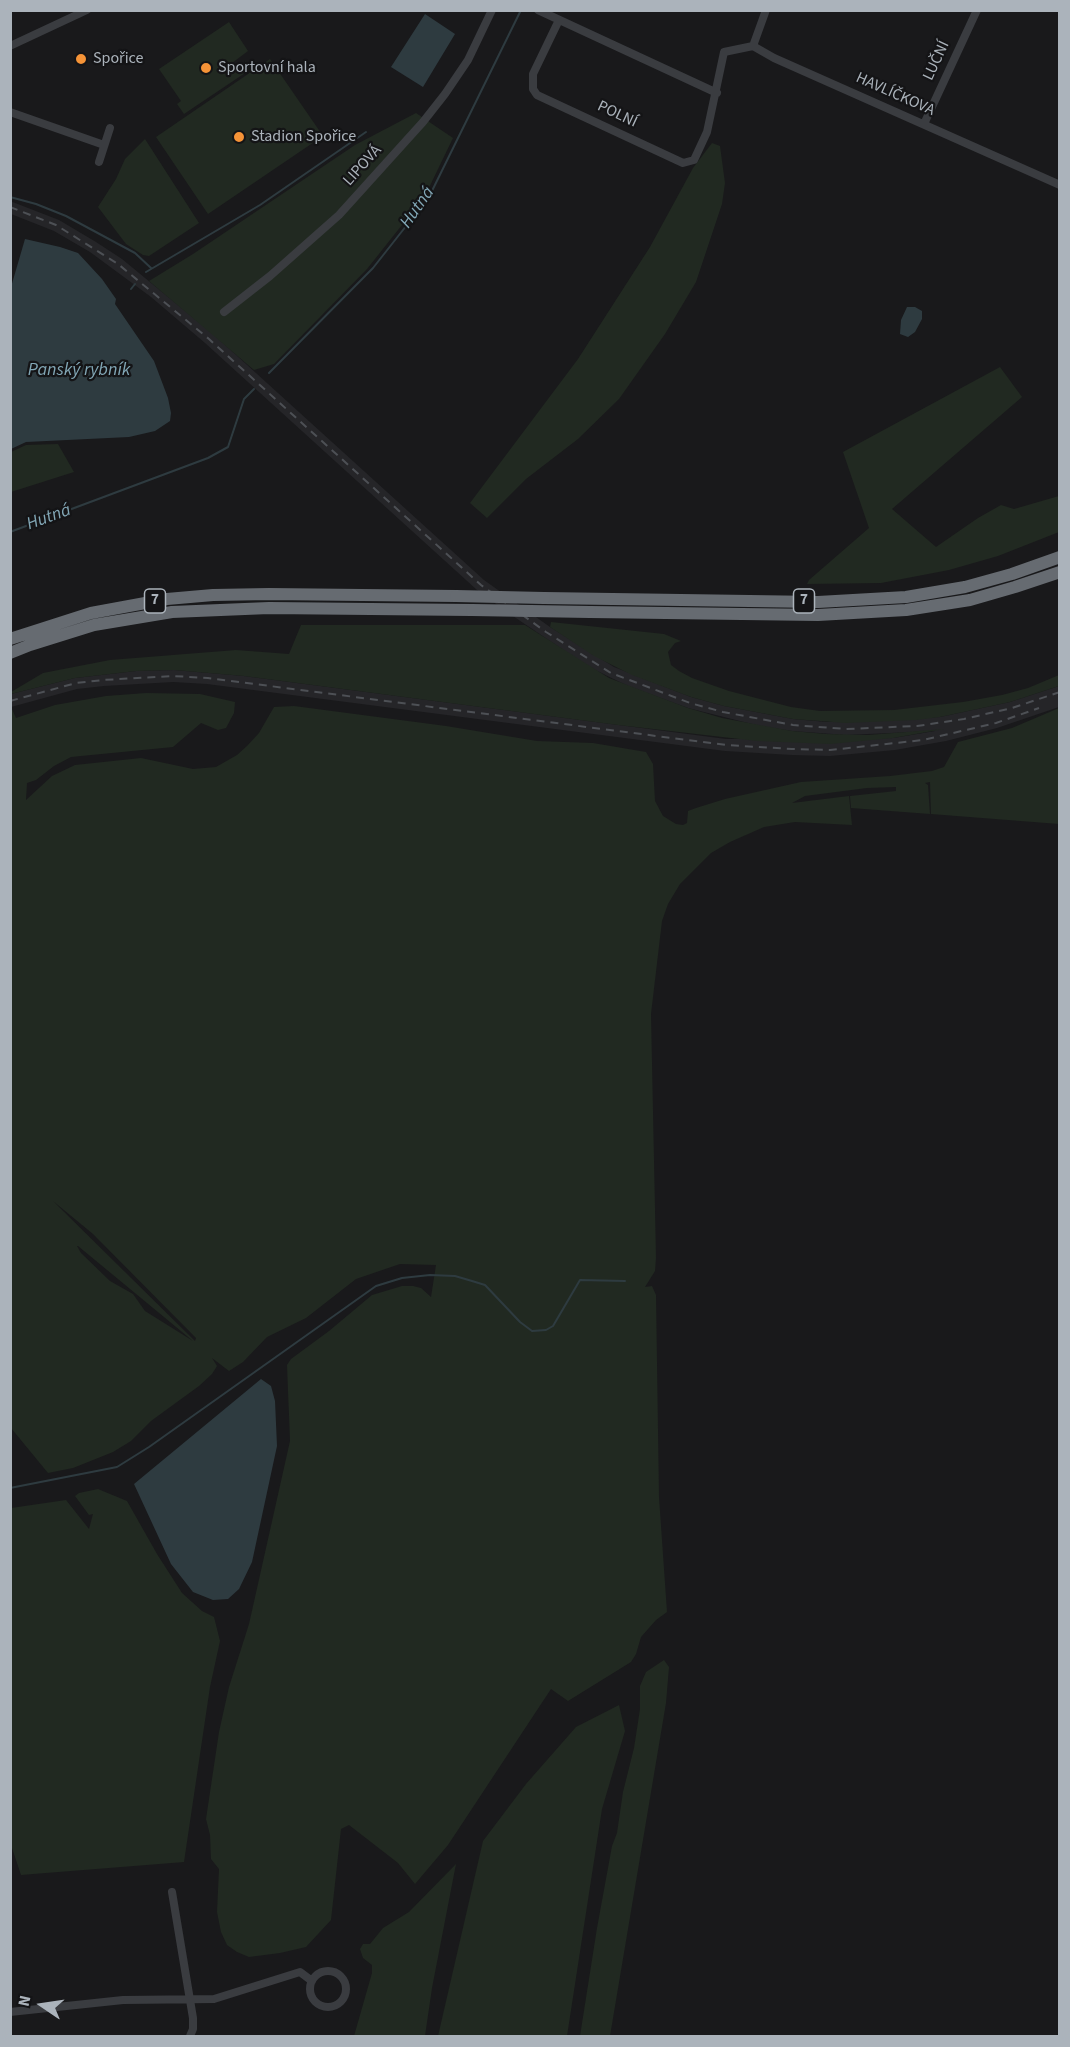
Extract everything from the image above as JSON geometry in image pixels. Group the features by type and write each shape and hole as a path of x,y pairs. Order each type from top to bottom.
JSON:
{"highway":[{"name":"7","path":"10,639 91,613 167,599 213,595 456,596 818,602 896,598 965,587 1012,574 1059,557"},
{"name":"7","path":"10,653 94,626 172,612 269,608 818,615 906,610 970,600 1059,572"}],"street":[{"path":"10,46 87,10"},
{"name":"LIPOVÁ","path":"224,312 270,276 339,215 423,122 468,60 492,10"},
{"path":"538,10 717,93"},
{"path":"753,46 766,10"},
{"name":"LUČNÍ","path":"924,124 977,10"},
{"name":"POLNÍ","path":"559,20 533,74 533,89 537,95 683,163 694,160 702,145 717,93 724,52 753,46"},
{"name":"HAVLÍČKOVA","path":"753,46 774,58 1059,185"},
{"path":"10,112 104,145"},
{"path":"99,162 110,128"},
{"path":"172,1892 193,2018 190,2037"},
{"path":"325,1971 339,1974 346,1986 346,1993 343,1999 332,2007 318,2004 311,1993 312,1981 318,1974 325,1971"},
{"path":"10,2012 123,2000 214,1999 300,1972 312,1981"}],"shaded area":[{"name":"Sportovní hala","path":"229,22 248,51 232,63 236,68 246,61 251,69 184,114 177,104 181,101 159,69"},
{"name":"Stadion Spořice","path":"270,59 323,136 208,214 156,137"},
{"path":"416,113 453,138 425,196 367,269 274,364 254,370 149,281 355,145"},
{"path":"145,139 199,223 149,256 143,255 126,244 98,207 116,179 125,159"},
{"path":"712,143 720,146 725,183 722,204 696,282 665,334 619,399 578,439 526,479 487,518 470,503 578,359 650,247 693,168"},
{"path":"10,201 59,220 122,259 213,334 484,580 550,627 614,667 691,697 724,706 793,719 827,722 940,717 1010,702 1059,686 1059,707 997,728 946,741 895,750 830,756 725,751 207,684 173,682 77,689 11,707 11,694 75,678 136,671 174,670 244,676 726,739 893,738 935,731 846,735 760,726 688,708 628,686 587,666 477,590 205,343 151,297 90,252 54,231 11,214"},
{"path":"1000,367 1022,397 892,509 936,547 1001,505 1014,509 1059,496 1059,532 998,556 949,570 881,583 807,584 869,528 843,452"},
{"path":"58,444 74,472 11,492 11,452 26,445"},
{"path":"551,622 664,634 681,641 675,643 668,652 671,665 692,678 729,691 791,707 820,711 894,710 963,702 1028,688 1059,675 1059,686 1010,702 916,720 846,723 793,719 724,706 691,697 632,675 594,656 550,627"},
{"path":"301,625 525,625 609,678 688,708 722,718 792,731 826,734 868,735 944,729 893,738 830,744 757,741 244,676 174,670 136,671 75,678 11,694 43,673 110,660 236,650 289,654"},
{"path":"146,693 200,694 235,702 234,713 226,728 218,730 201,723 173,747 71,757 54,766 36,780 27,783 26,800 52,776 75,765 141,758 193,769 216,767 237,755 247,746 259,733 274,707 294,706 446,726 537,741 593,743 646,752 653,764 655,801 663,816 676,824 683,825 687,823 688,811 696,808 801,782 932,771 944,767 958,742 1012,728 1059,708 1059,824 931,814 930,782 925,783 928,785 930,814 851,808 850,796 896,791 896,787 867,788 805,796 792,803 849,796 852,825 795,822 764,827 711,853 680,884 668,904 662,921 651,1014 656,1258 655,1271 645,1287 652,1286 656,1295 659,1497 667,1612 656,1620 641,1637 631,1662 568,1701 551,1689 448,1845 415,1884 398,1863 349,1825 341,1829 331,1920 306,1947 249,1957 227,1945 221,1932 217,1912 219,1869 211,1859 210,1835 206,1819 219,1732 229,1687 249,1624 290,1441 287,1365 291,1359 372,1295 402,1286 413,1286 421,1288 431,1297 436,1265 400,1264 356,1279 306,1318 267,1337 243,1362 229,1371 212,1358 217,1366 212,1374 151,1421 131,1441 113,1452 73,1468 48,1473 11,1428 11,707 16,718 55,705 106,696","holes":["53,1201 93,1234 196,1338 195,1341","78,1246 193,1341 145,1311 133,1294 110,1281 81,1253"]},
{"path":"98,1489 127,1501 182,1593 202,1611 214,1617 220,1641 210,1687 184,1862 21,1875 10,1842 11,1508 66,1500 89,1529 93,1514 89,1515 75,1496"},
{"path":"664,1660 669,1667 666,1703 610,2036 580,2036 612,1846 617,1833 623,1792 634,1748 640,1709 640,1686 646,1672"},
{"path":"619,1705 625,1731 602,1809 567,2036 438,2036 483,1841 526,1784 576,1727"},
{"path":"456,1864 425,2036 354,2036 372,1973 372,1965 363,1958 360,1949 363,1944 370,1944 383,1928 409,1912"}],"water":[{"path":"425,14 455,34 423,87 391,67"},
{"name":"Panský rybník","path":"25,239 78,253 102,279 116,299 115,304 154,361 168,398 170,421 155,431 129,437 26,442 11,449 11,287"},
{"path":"907,307 915,307 922,311 922,319 915,332 908,337 900,334 901,320"},
{"path":"261,1379 271,1386 275,1401 277,1446 252,1562 239,1589 228,1599 213,1600 193,1592 171,1564 134,1484"}],"waterway":[{"name":"Hutná","path":"269,373 373,268 429,197 521,10"},
{"path":"146,272 260,205 366,132"},
{"path":"10,197 66,216 135,253 151,268"},
{"path":"131,289 135,284"},
{"name":"Hutná","path":"10,532 208,458 228,447 244,399 254,389"},
{"path":"10,1488 117,1467 149,1447 376,1286 402,1278 430,1275 455,1276 485,1285 520,1322 532,1331 546,1330 553,1326 580,1280 625,1281"}],"railway":[{"path":"10,207 56,225 118,264 209,339 481,585 546,632 611,673 690,703 723,712 793,725 846,729 917,726 964,719 1012,708 1060,692"},
{"path":"10,701 76,683 173,676 208,678 726,745 830,750 923,740 996,723 1039,708"}],"place":[{"name":"Spořice","path":"81,59"},
{"name":"Sportovní hala","path":"206,68"},
{"name":"Stadion Spořice","path":"239,137"}]}
